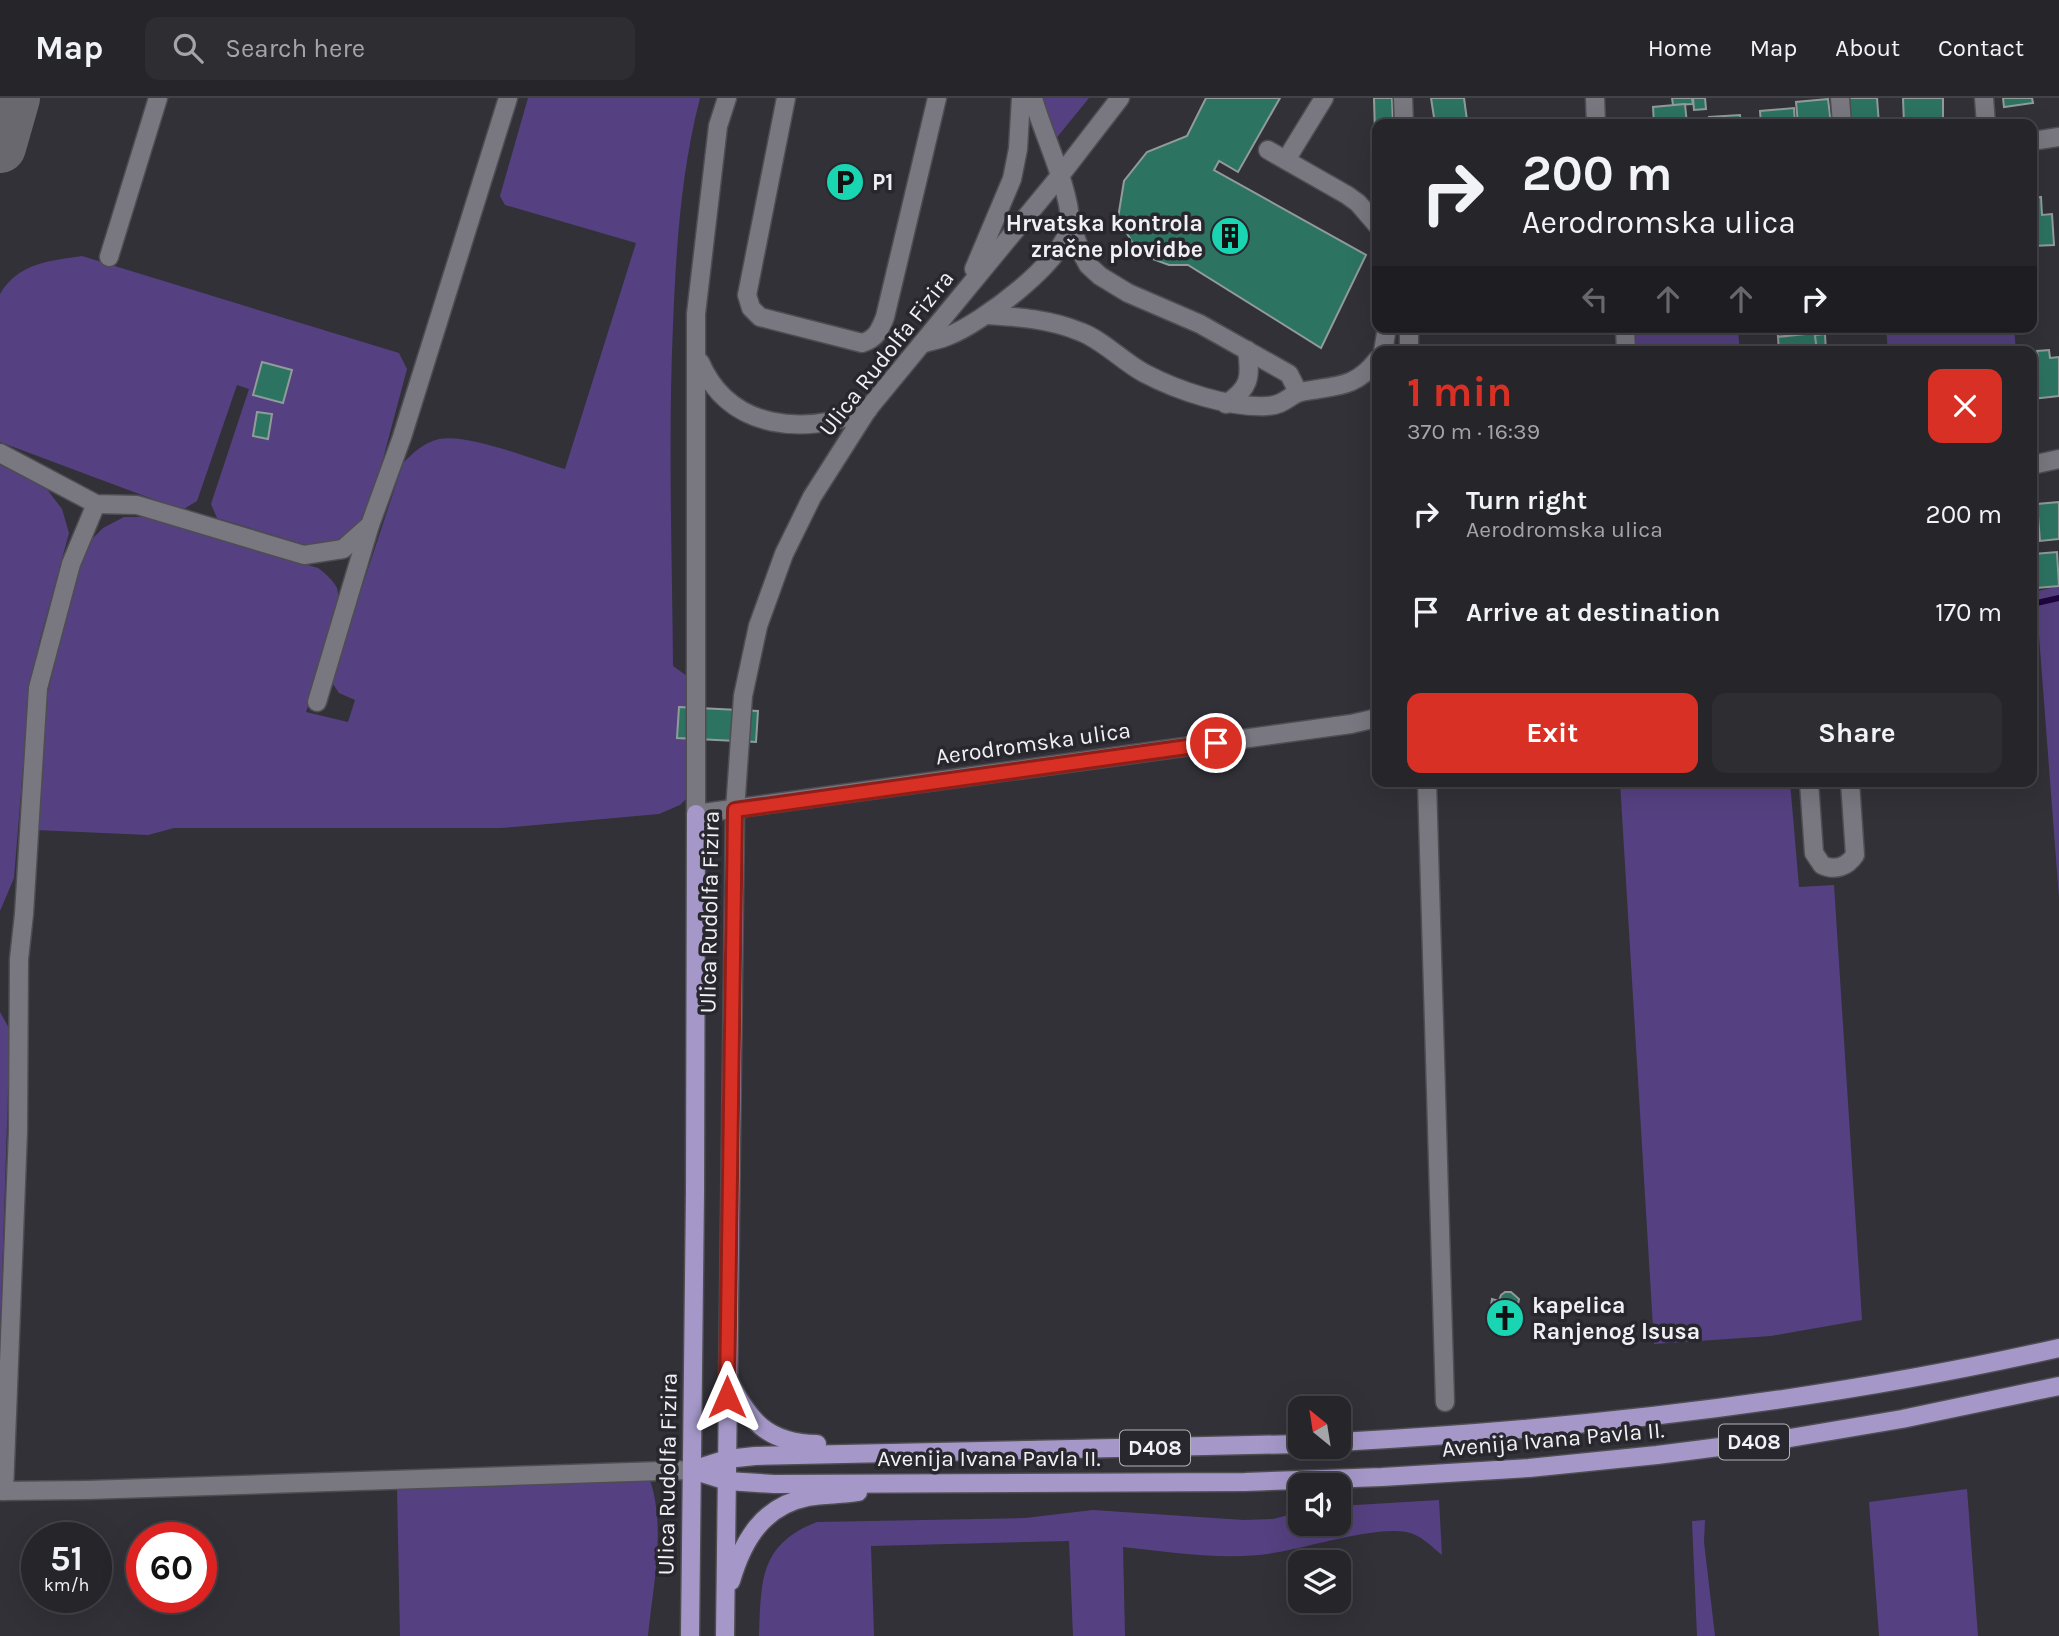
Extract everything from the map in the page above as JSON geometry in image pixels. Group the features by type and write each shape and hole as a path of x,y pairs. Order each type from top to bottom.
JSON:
{"main road":[{"name":"Ulica Rudolfa Fizira","path":"725,1636 735,810"},
{"name":"Ulica Rudolfa Fizira","path":"690,1636 695,814"},
{"name":"Avenija Ivana Pavla II.","path":"1351,1441 1559,1427 1688,1412 1882,1384 2059,1348"},
{"path":"727,1377 749,1415 771,1435 793,1442 850,1446 876,1453"},
{"name":"Avenija Ivana Pavla II.","path":"692,1470 727,1480 774,1484 1245,1482 1370,1478 1529,1468 1657,1455 1902,1419 2059,1386"},
{"name":"Avenija Ivana Pavla II.","path":"692,1470 727,1459 763,1456 1288,1444"},
{"path":"726,1598 747,1539 770,1514 801,1499 858,1492 896,1482"}],"street":[{"path":"109,257 158,98"},
{"path":"317,702 370,525 402,437 508,98"},
{"name":"Ulica Rudolfa Fizira","path":"695,814 696,314 718,126 727,98"},
{"path":"786,98 747,295 751,308 760,317 862,343 878,334 885,317 937,98"},
{"path":"964,291 1012,179 1018,149 1021,98"},
{"path":"1033,98 1059,177 1070,223 1088,265 1100,276 1128,293 1200,324 1289,374 1298,392"},
{"name":"Ulica Rudolfa Fizira","path":"735,810 743,696 758,626 784,554 812,497 868,410 1059,177 1120,98"},
{"path":"1286,160 1324,98"},
{"path":"1403,98 1404,119"},
{"path":"1595,98 1596,119"},
{"path":"1840,98 1842,119"},
{"path":"1984,98 1986,119"},
{"path":"2037,140 2059,137"},
{"path":"1268,150 1347,195 1372,219"},
{"path":"922,344 949,336 986,315 1026,284 1061,243 1070,223"},
{"path":"986,315 1042,319 1083,333 1145,373 1226,404 1269,406 1286,402 1298,392 1326,390 1345,384 1367,372 1372,366"},
{"path":"1226,404 1241,394 1248,382 1250,368 1247,350"},
{"path":"697,356 706,377 716,390 757,418 804,426 842,419 868,410"},
{"path":"0,453 96,504 137,505 304,555 343,549 370,525"},
{"path":"2037,464 2059,459"},
{"path":"96,504 71,564 38,688 19,959 18,1131 2,1491 692,1470"},
{"name":"Aerodromska ulica","path":"695,814 1323,728 1372,719"},
{"path":"1427,787 1445,1402"},
{"path":"1809,787 1814,853 1822,865 1834,868 1850,863 1856,855 1850,787"}],"shaded area":[{"path":"528,98 700,98 680,210 672,368 673,666 687,676 687,798 680,805 659,814 501,828 174,828 148,835 36,830 48,691 78,566 89,542 103,528 124,517 144,517 321,570 337,588 338,598 327,648 306,712 348,722 355,700 339,693 331,681 403,463 428,443 451,438 483,443 565,469 636,243 505,205 500,196"},
{"path":"1041,98 1089,98 1054,141"},
{"path":"82,256 399,353 407,369 372,500 356,528 334,543 306,545 217,518 211,504 249,389 237,385 197,501 182,510 0,442 0,294 16,276 35,265"},
{"path":"1633,333 1738,333 1739,346 1634,346"},
{"path":"1886,333 2014,333 2016,346 1888,346"},
{"path":"0,465 46,488 62,509 69,533 39,643 28,705 14,878 0,911"},
{"path":"2059,586 2059,898 2037,610 2037,591"},
{"path":"1620,787 1790,787 1799,887 1834,885 1862,1320 1771,1336 1654,1344"},
{"path":"0,1012 10,1030 0,1340"},
{"path":"650,1480 655,1499 658,1537 648,1636 400,1636 397,1488"},
{"path":"1967,1489 1978,1636 1879,1636 1869,1502"},
{"path":"1439,1500 1442,1555 1416,1535 1392,1531 1254,1555 1198,1555 1123,1547 1125,1636 1073,1636 1069,1541 871,1546 874,1636 759,1636 761,1598 767,1567 784,1542 798,1531 817,1522 1025,1518 1093,1510 1244,1520 1273,1519 1288,1515 1288,1536 1351,1536 1351,1505"},
{"path":"1705,1520 1704,1542 1715,1636 1697,1636 1692,1521"}],"building":[{"name":"Hrvatska kontrola zračne plovidbe","path":"1206,98 1280,98 1238,172 1219,161 1214,170 1366,255 1321,348 1188,265 1169,265 1139,254 1118,218 1124,181 1147,152 1187,136"},
{"path":"1374,98 1392,98 1393,119 1375,119"},
{"path":"1431,98 1464,98 1467,119 1434,119"},
{"path":"1672,98 1692,98 1693,104 1673,105"},
{"path":"1693,98 1705,98 1706,109 1694,110"},
{"path":"1848,98 1877,98 1879,119 1850,119"},
{"path":"1903,98 1943,98 1943,119 1904,119"},
{"path":"2003,98 2032,98 2033,103 2004,107"},
{"path":"1828,99 1830,119 1798,119 1796,102"},
{"path":"1685,104 1686,119 1654,119 1653,107"},
{"path":"1794,108 1795,119 1761,119 1760,111"},
{"path":"1740,115 1740,119 1709,119"},
{"path":"2041,197 2042,215 2052,214 2054,245 2037,246 2037,198"},
{"path":"1778,333 1808,334 1778,337"},
{"path":"1815,333 1816,346 1779,346 1778,337"},
{"path":"1825,334 1826,346 1816,346 1815,335"},
{"path":"2049,350 2050,358 2059,357 2059,396 2037,398 2037,351"},
{"path":"262,362 292,370 283,403 253,395"},
{"path":"257,412 272,414 268,439 253,436"},
{"path":"2059,502 2059,539 2040,541 2037,504"},
{"path":"2057,552 2059,586 2037,588 2037,554"},
{"path":"679,707 758,711 756,742 677,738"},
{"name":"kapelica Ranjenog Isusa","path":"1505,1292 1511,1292 1519,1299 1512,1333 1493,1328 1498,1308 1491,1306 1492,1299 1499,1301"}],"waterway":[{"path":"2037,603 2059,598"}],"taxiway":[{"path":"0,147 14,98"}],"place":[{"name":"P1","path":"845,182"},
{"name":"Hrvatska kontrola zračne plovidbe","path":"1230,236"},
{"name":"kapelica Ranjenog Isusa","path":"1505,1318"}],"route":[{"path":"727,1397 735,810 1216,743"}]}
